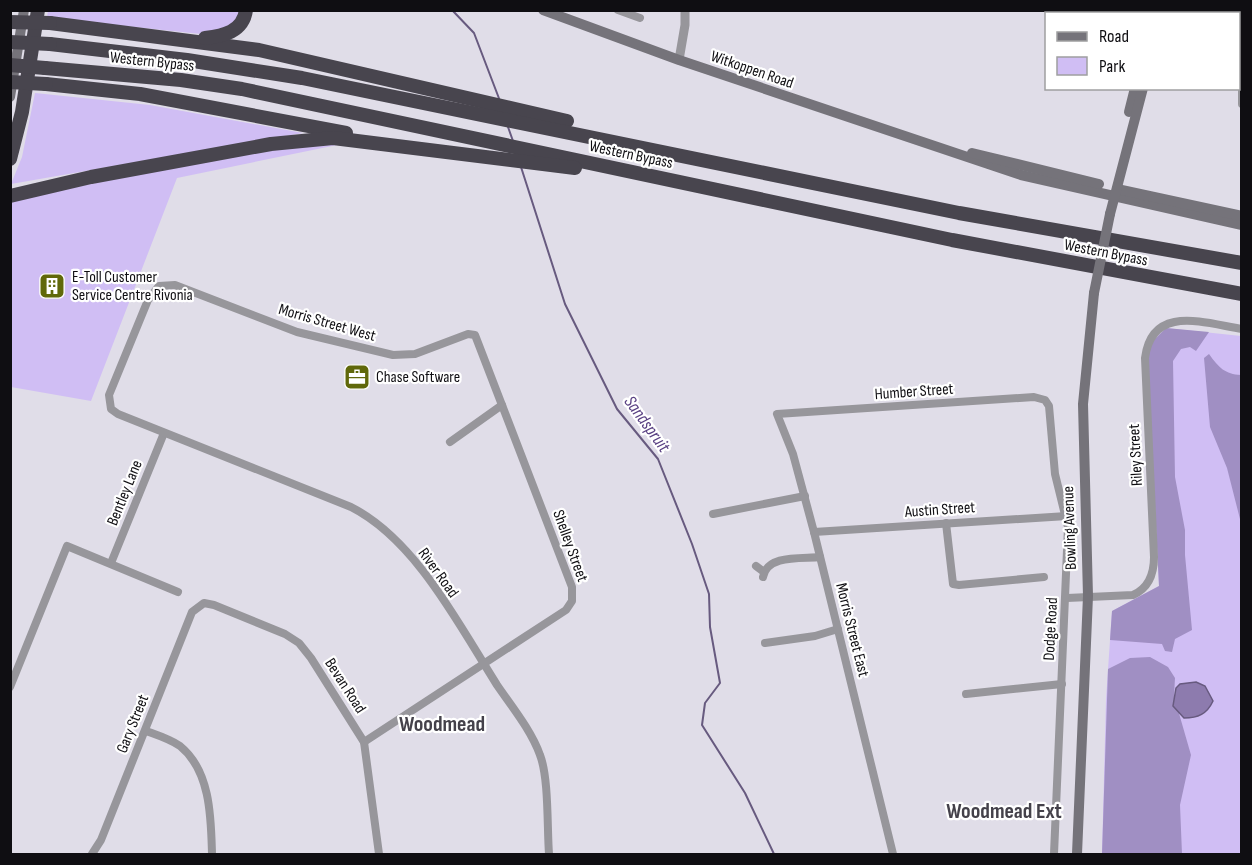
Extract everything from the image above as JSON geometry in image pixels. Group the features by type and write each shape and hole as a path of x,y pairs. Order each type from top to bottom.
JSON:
{"highway":[{"path":"10,159 22,112 38,10"},
{"path":"185,40 229,34 242,23 246,10"},
{"path":"10,22 50,23 259,50 469,105"},
{"name":"Western Bypass","path":"10,42 50,44 187,60 469,105 640,138 693,157 959,213 1242,263"},
{"name":"Western Bypass","path":"10,65 242,89 476,140 540,158 681,183 951,240 1242,294"},
{"path":"10,82 159,97 410,147"},
{"path":"10,196 91,177 289,142 341,139 476,155 540,158"}],"main road":[{"path":"10,98 24,10"},
{"name":"Witkoppen Road","path":"543,10 679,60 954,152 962,157 1021,175 1242,225"},
{"path":"1113,197 1135,90"},
{"path":"1113,197 1142,90"},
{"name":"Witkoppen Road","path":"1113,197 1242,216"},
{"name":"Bowling Avenue","path":"1077,855 1088,596 1082,450 1087,354 1094,293 1113,197"}],"street":[{"path":"618,10 640,18"},
{"path":"679,60 685,10"},
{"path":"1242,78 1242,104"},
{"name":"River Road","path":"175,285 162,285 152,293 108,400 109,406 118,414 351,507 376,522 417,563 541,756 549,855"},
{"name":"Morris Street West","path":"175,285 297,332 393,355 415,354 473,333"},
{"name":"Riley Street","path":"1067,598 1133,595 1147,586 1153,570 1145,358 1150,338 1165,324 1178,321 1242,329"},
{"name":"Shelley Street","path":"364,742 566,610 573,595 473,333"},
{"name":"Humber Street","path":"777,414 1034,397 1045,400 1049,406"},
{"path":"450,442 502,405"},
{"name":"Dodge Road","path":"1049,406 1055,474 1067,516 1067,598 1054,855"},
{"name":"Morris Street East","path":"777,414 793,454 805,496 893,855"},
{"name":"Bentley Lane","path":"111,564 164,433"},
{"path":"713,514 805,496"},
{"name":"Austin Street","path":"814,532 1067,516"},
{"path":"946,523 953,584 1044,577"},
{"path":"10,687 67,546 178,592"},
{"path":"756,566 763,574 776,561 820,557"},
{"name":"Gary Street","path":"92,855 101,840 146,731 192,612 199,604"},
{"name":"Bevan Road","path":"199,604 214,604 285,634 299,643 364,742 379,855"},
{"path":"765,643 815,636 838,629"},
{"path":"966,694 1062,684"},
{"path":"146,731 179,746 197,768 209,808 212,855"}],"green space":[{"path":"48,10 242,10 241,19 211,35 47,18"},
{"path":"35,93 150,105 303,133 11,184 22,157"},
{"path":"324,143 337,145 177,178 91,401 11,387 11,200 239,154"},
{"path":"1166,328 1241,336 1241,854 1102,854 1106,699 1112,611 1159,586 1147,347"}],"shaded area":[{"path":"1166,328 1209,332 1196,351 1190,347 1181,349 1173,361 1175,477 1185,530 1192,630 1175,639 1172,652 1165,651 1162,644 1110,640 1112,611 1159,586 1147,347"},
{"path":"1209,354 1223,369 1241,375 1241,523 1227,468 1210,427 1204,358"},
{"path":"1150,657 1168,667 1175,678 1174,696 1191,755 1180,805 1182,854 1102,854 1108,669 1130,658"},
{"path":"1196,682 1205,686 1213,701 1201,714 1184,718 1173,706 1176,688 1180,684"}],"waterway":[{"name":"Sandspruit","path":"452,10 474,33 500,101"},
{"name":"Sandspruit","path":"508,127 513,141"},
{"name":"Sandspruit","path":"521,167 565,304 617,409 658,459 692,544 709,594 710,627 720,683 705,703 702,725 745,793 774,854"}],"place":[{"name":"E-Toll Customer Service Centre Rivonia","path":"52,286"},
{"name":"Chase Software","path":"357,377"}],"district":[{"name":"Woodmead","path":"442,724"},
{"name":"Woodmead Ext","path":"1004,811"}]}
